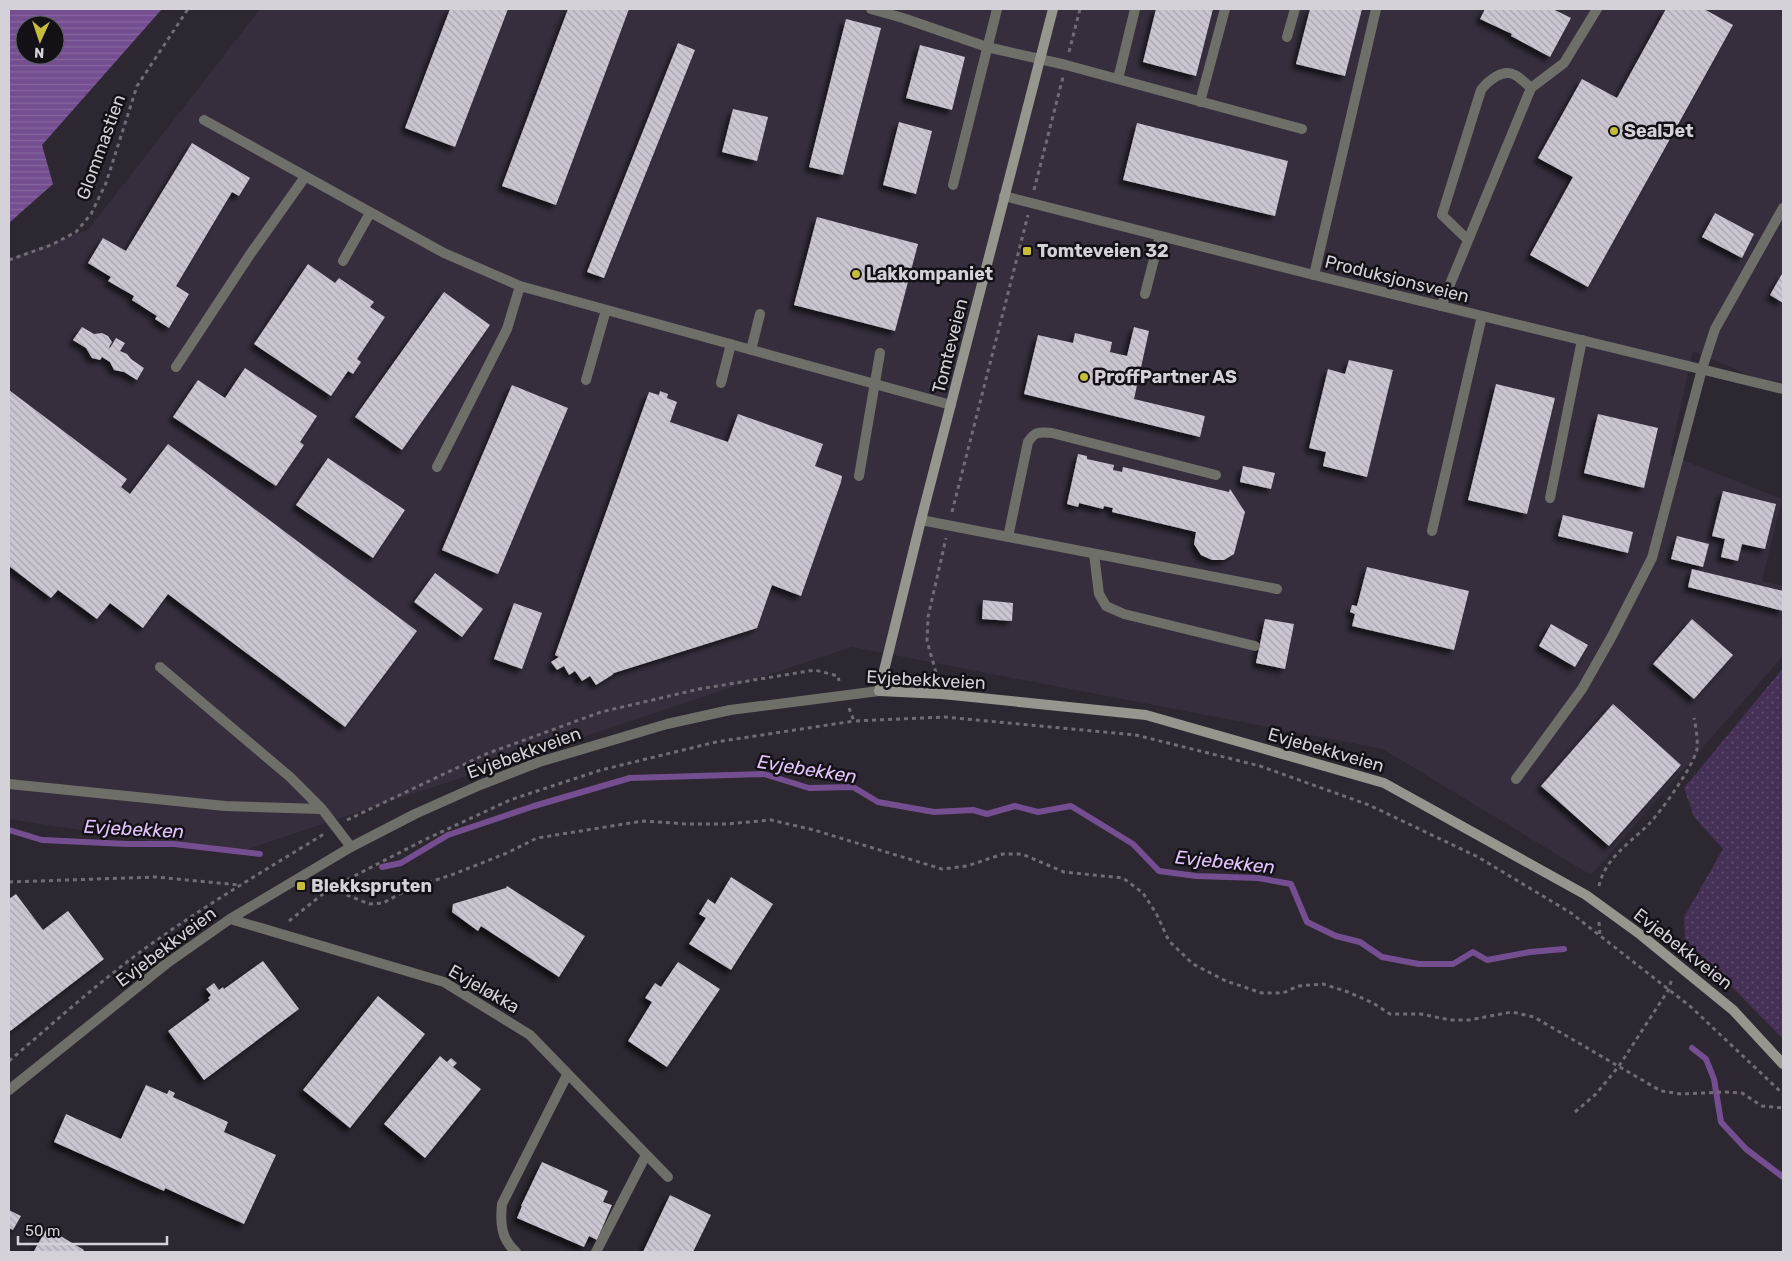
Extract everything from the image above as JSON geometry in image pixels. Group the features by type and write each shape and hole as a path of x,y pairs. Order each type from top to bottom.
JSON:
{"street":[{"path":"871,9 987,47 1066,65 1302,130"},
{"path":"953,185 997,9"},
{"name":"Tomteveien","path":"879,691 921,520 1053,9"},
{"path":"1118,79 1135,9"},
{"path":"1200,102 1225,9"},
{"path":"1288,37 1295,9"},
{"path":"1314,275 1376,9"},
{"path":"1442,306 1531,88 1564,63 1596,9"},
{"path":"1468,240 1442,215 1481,90 1486,82 1502,74 1513,74 1531,88"},
{"path":"204,120 444,253 520,286 951,405"},
{"path":"176,367 249,256 305,177"},
{"name":"Produksjonsveien","path":"1004,196 1314,275 1783,389"},
{"path":"1516,779 1582,689 1652,558 1702,369 1715,329 1783,208"},
{"path":"343,261 370,213"},
{"path":"1145,294 1160,236"},
{"path":"437,467 507,329 520,286"},
{"path":"586,380 606,310"},
{"path":"751,350 760,314"},
{"path":"1432,531 1482,316"},
{"path":"1550,498 1582,340"},
{"path":"721,383 731,344"},
{"path":"859,476 880,353"},
{"path":"1008,538 1028,442 1033,435 1040,432 1052,432 1216,476"},
{"path":"921,520 1277,589"},
{"path":"1094,554 1099,594 1106,606 1124,614 1255,646"},
{"path":"160,667 290,777 322,809 351,846"},
{"name":"Evjebekkveien","path":"9,1090 166,964 230,919 351,846 415,814 480,785 539,762 667,724 730,710 879,691 942,694 1146,715 1384,783 1586,895 1641,935 1734,1010 1783,1064"},
{"path":"9,784 225,806 322,809"},
{"name":"Evjeløkka","path":"230,919 444,982 530,1035 668,1177"},
{"path":"516,1252 502,1234 500,1221 502,1204 567,1075"},
{"path":"596,1252 646,1155"}],"path":[{"name":"Glommastien","path":"9,260 51,245 76,232 91,214 106,183 137,86 188,9"},
{"path":"945,717 942,694 927,641 928,617 948,526 1080,9"},
{"path":"9,1061 111,975 153,943 240,885 335,827 486,754 601,712 698,689 815,670 838,676 843,695 854,721"},
{"path":"275,932 329,889 424,840 510,800 601,770 716,742 854,721 945,717 1136,735 1260,766 1369,805 1478,857 1571,914 1669,989 1691,1007 1783,1094"},
{"path":"1600,936 1597,904 1599,884 1604,868 1650,823 1687,770 1697,748 1694,718"},
{"path":"302,876 329,889 369,904 383,903 409,889 507,853 537,838 643,822 726,824 771,820 814,830 942,869 968,866 1003,854 1022,854 1064,872 1123,878 1143,893 1156,913 1169,941 1193,964 1226,981 1262,992 1283,993 1298,986 1323,984 1364,1000 1390,1014 1421,1014 1450,1020 1469,1020 1512,1012 1534,1017 1661,1091 1681,1094 1742,1093 1762,1106 1783,1108"},
{"path":"9,882 156,877 240,885"},
{"path":"1575,1112 1596,1094 1620,1066 1669,989 1677,964"}],"shaded area":[{"path":"9,9 162,9 42,145 53,184 9,223"},
{"path":"260,9 1783,9 1783,390 1693,351 1670,455 1782,499 1762,581 1783,586 1783,656 1591,875 1383,749 852,647 233,854 9,819 9,258 88,230"},
{"path":"1783,668 1783,1039 1685,939 1684,917 1723,849 1694,817 1684,788"}],"building":[{"path":"450,9 508,9 455,147 405,128"},
{"path":"568,9 629,9 556,205 502,186"},
{"path":"1156,9 1213,9 1196,76 1143,62"},
{"path":"1310,9 1362,9 1345,76 1296,64"},
{"path":"1485,9 1553,9 1571,18 1550,57 1511,36 1512,34 1480,19"},
{"name":"SealJet","path":"1666,9 1704,9 1733,25 1588,287 1530,255 1573,177 1538,158 1582,79 1617,98"},
{"path":"846,19 881,28 843,175 809,167"},
{"path":"678,43 695,50 604,278 587,272"},
{"path":"920,45 965,57 952,110 906,98"},
{"path":"733,109 768,117 757,161 722,152"},
{"path":"899,122 932,131 916,194 883,185"},
{"path":"1137,123 1288,161 1275,216 1123,180"},
{"path":"192,143 250,178 239,196 232,192 176,286 189,294 169,328 155,319 157,316 132,300 134,296 108,281 111,277 88,263 103,238 126,251"},
{"path":"1715,213 1754,234 1742,258 1702,237"},
{"name":"Lakkompaniet","path":"817,217 918,244 895,331 794,305"},
{"path":"308,264 335,283 339,278 374,302 370,307 385,317 357,359 361,362 353,374 348,371 331,396 254,344"},
{"path":"1783,272 1783,303 1770,295"},
{"path":"444,292 490,325 402,450 355,417"},
{"path":"82,327 94,334 102,333 108,336 112,342 110,348 116,338 125,343 120,351 127,354 144,368 137,380 124,372 114,370 110,362 102,357 100,360 92,358 86,348 73,340"},
{"name":"ProffPartner AS","path":"1134,327 1149,331 1134,399 1205,416 1200,437 1024,394 1038,335 1073,343 1075,333 1112,342 1110,352 1127,356"},
{"path":"1349,360 1393,370 1367,477 1323,466 1326,452 1309,448 1328,369 1345,374"},
{"path":"245,368 317,416 300,442 304,445 276,486 173,417 198,380 225,398"},
{"path":"1496,384 1555,398 1527,514 1468,500"},
{"path":"512,385 568,408 498,574 442,550"},
{"path":"9,390 127,479 121,487 130,494 168,444 417,631 345,727 168,594 143,628 110,603 97,619 58,590 51,598 9,566"},
{"path":"660,391 668,394 667,398 677,402 670,422 728,442 738,414 823,444 815,466 842,476 841,482 801,596 772,585 757,628 614,673 596,685 590,676 582,681 575,671 569,675 564,666 557,670 551,662 559,657 555,655 649,392 659,395"},
{"path":"1598,414 1658,428 1644,488 1584,473"},
{"path":"1078,454 1087,456 1087,459 1114,465 1113,470 1122,472 1123,467 1229,492 1230,489 1245,512 1234,554 1224,560 1212,560 1201,555 1194,544 1196,532 1112,512 1113,508 1104,506 1103,509 1079,503 1078,507 1067,504"},
{"path":"328,458 405,510 373,558 296,505"},
{"path":"1243,466 1275,473 1271,489 1240,482"},
{"path":"1723,491 1776,504 1765,549 1742,544 1738,561 1721,557 1725,539 1712,536"},
{"path":"1563,515 1633,532 1628,553 1558,536"},
{"path":"1677,536 1709,544 1703,567 1671,559"},
{"path":"1367,567 1469,591 1454,650 1352,626 1355,614 1350,612 1352,605 1357,606"},
{"path":"1692,569 1783,591 1783,611 1688,587"},
{"path":"435,573 483,609 462,637 414,602"},
{"path":"983,600 1013,603 1012,621 982,619"},
{"path":"514,603 542,613 522,669 494,659"},
{"path":"1265,619 1294,624 1285,669 1256,663"},
{"path":"1692,619 1733,655 1694,699 1653,664"},
{"path":"1551,624 1588,645 1575,667 1539,646"},
{"path":"1613,704 1681,765 1609,846 1541,786"},
{"path":"731,877 773,904 731,970 689,944 706,918 699,914 708,899 715,904"},
{"path":"507,886 585,936 559,977 481,926 478,931 452,912 453,904 506,888"},
{"path":"16,894 43,930 68,911 104,959 9,1032 9,899"},
{"path":"263,961 299,1009 204,1080 168,1031 210,1000 208,998 211,995 206,989 214,983 219,990 223,987 224,989"},
{"path":"678,962 720,989 667,1067 628,1041 652,1002 645,998 655,983 661,987"},
{"path":"378,996 425,1034 350,1128 303,1090"},
{"path":"440,1056 447,1062 451,1058 457,1063 453,1067 481,1089 425,1158 384,1124"},
{"path":"146,1085 167,1094 169,1090 175,1093 173,1097 228,1122 224,1132 276,1155 244,1224 165,1188 164,1191 54,1142 66,1114 121,1139"},
{"path":"542,1162 608,1191 603,1202 612,1205 597,1240 589,1236 584,1247 517,1218"},
{"path":"670,1195 711,1215 693,1252 643,1252"},
{"path":"9,1210 21,1216 13,1230 9,1228"},
{"path":"47,1228 84,1250 83,1252 34,1251"}],"waterway":[{"name":"Evjebekken","path":"382,867 401,863 448,835 534,806 630,778 764,774 809,788 853,787 878,802 934,812 973,810 987,814 1015,806 1038,812 1071,806 1133,844 1159,871 1196,876 1258,878 1291,884 1307,922 1336,936 1360,942 1382,957 1419,964 1453,964 1473,952 1487,960 1530,952 1564,949"},
{"name":"Evjebekken","path":"9,830 42,840 174,844 260,854"},
{"name":"Evjebekken","path":"1692,1048 1706,1059 1714,1079 1721,1122 1746,1149 1783,1177"}],"place":[{"name":"SealJet","path":"1614,131"},
{"name":"Tomteveien 32","path":"1027,251"},
{"name":"Lakkompaniet","path":"856,274"},
{"name":"ProffPartner AS","path":"1084,377"},
{"name":"Blekkspruten","path":"301,886"}]}
